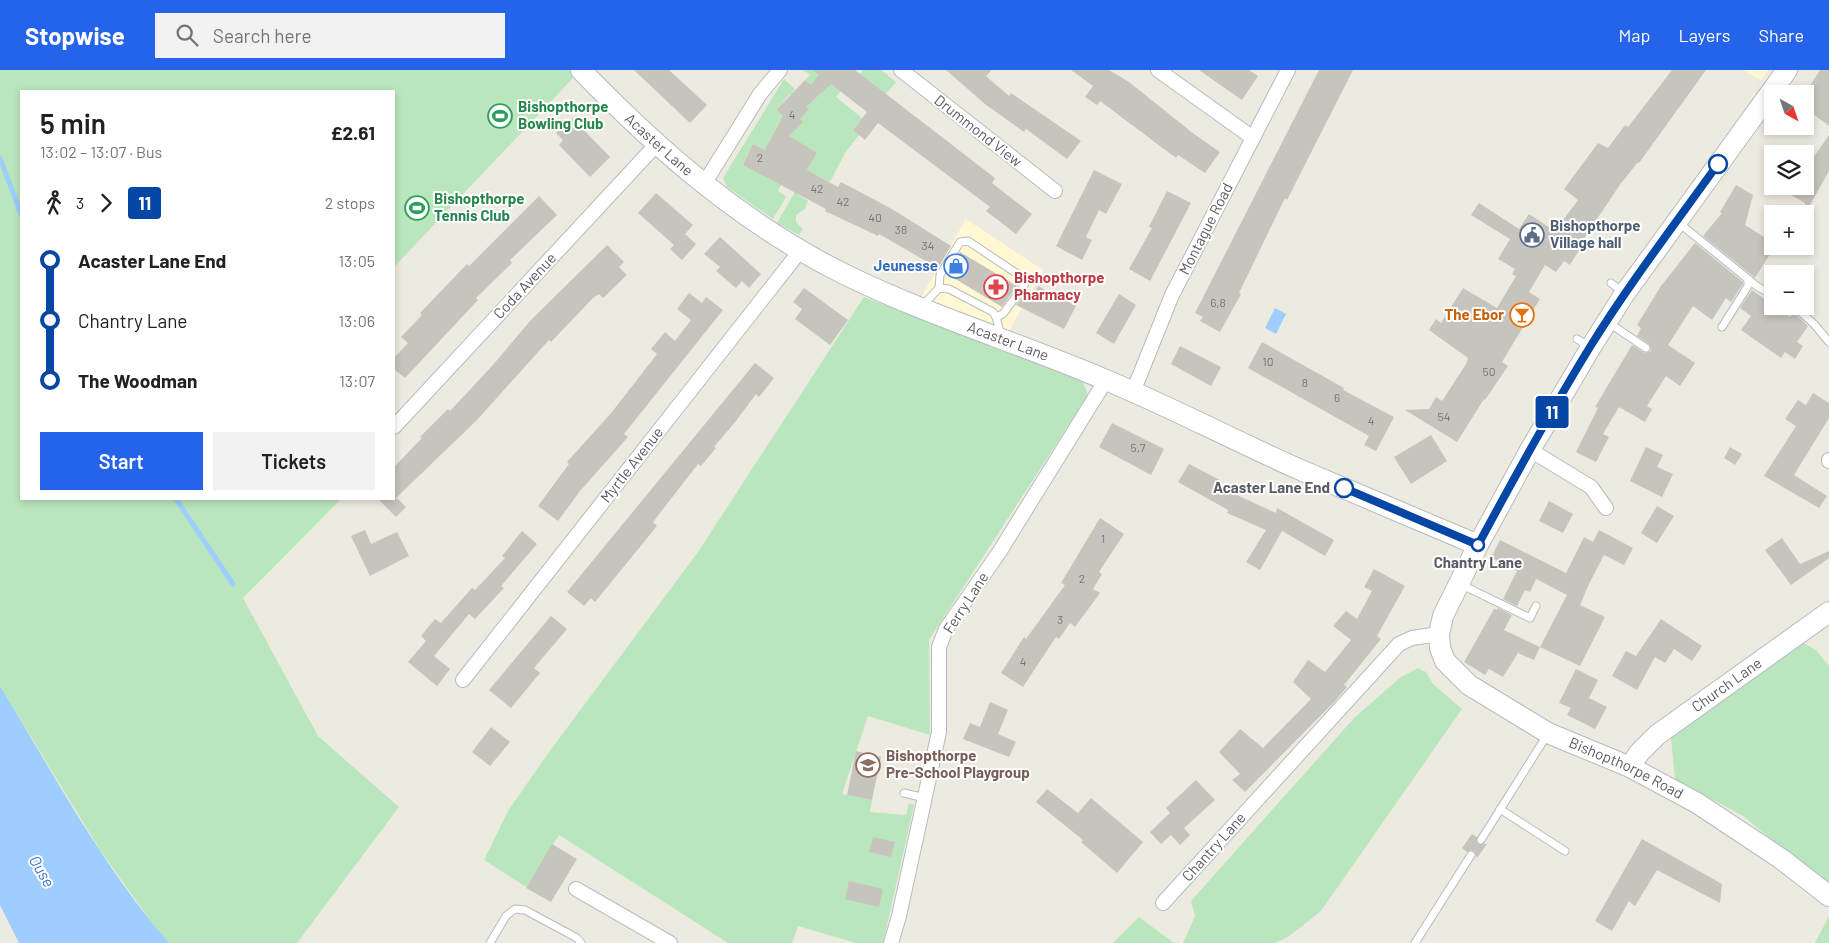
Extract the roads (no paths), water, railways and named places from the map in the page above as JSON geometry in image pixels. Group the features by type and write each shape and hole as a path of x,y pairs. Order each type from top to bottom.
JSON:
{"street":[{"name":"Acaster Lane","path":"581,70 656,145 736,209 800,251 843,274 920,308 1106,380 1302,470 1478,545"},
{"path":"704,184 760,94 780,70"},
{"name":"Drummond View","path":"901,70 1055,191"},
{"path":"1158,70 1253,138"},
{"name":"Montague Road","path":"1133,392 1172,295 1288,70"},
{"path":"1439,634 1443,616 1478,545 1530,450 1584,343 1607,322 1618,288 1677,221 1784,71"},
{"name":"Coda Avenue","path":"395,425 656,145"},
{"name":"Myrtle Avenue","path":"463,680 800,251"},
{"name":"Ferry Lane","path":"891,943 899,916 939,732 939,647 946,628 1000,551 1106,380"},
{"path":"1530,450 1591,487 1606,508"},
{"name":"Church Lane","path":"1630,767 1639,753 1657,735 1828,614"},
{"name":"Bishopthorpe Road","path":"1439,634 1440,648 1445,661 1454,673 1468,685 1548,733 1630,767 1735,827 1829,896"},
{"name":"Chantry Lane","path":"1163,904 1399,644 1412,638 1439,634"},
{"path":"576,889 670,943"}],"lane":[{"path":"1677,221 1744,273 1758,288 1764,291"},
{"path":"920,308 939,288 940,274 960,242 968,241 1026,279 1025,284 1003,314 996,317"},
{"path":"1722,327 1748,286 1748,279"},
{"path":"939,288 950,289 992,312 996,317 1001,338"},
{"path":"1804,315 1829,342"},
{"path":"1607,322 1646,348"},
{"path":"1459,584 1530,618 1536,606"},
{"path":"1481,840 1548,733"},
{"path":"904,793 925,798"},
{"path":"1500,809 1565,851"},
{"path":"1415,943 1472,854"},
{"path":"490,943 506,916 514,909 525,910 577,938 581,943"}],"water":[{"path":"1275,308 1286,314 1276,334 1265,328"},
{"name":"Ouse","path":"0,686 100,851 122,883 169,943 19,943 0,905"}],"waterway":[{"path":"0,158 20,211"},
{"path":"177,500 233,584"}],"place":[{"name":"Bishopthorpe Bowling Club","path":"500,116"},
{"name":"Bishopthorpe Tennis Club","path":"417,208"},
{"name":"Bishopthorpe Village hall","path":"1532,235"},
{"name":"Jeunesse","path":"956,266"},
{"name":"Bishopthorpe Pharmacy","path":"996,287"},
{"name":"The Ebor","path":"1522,315"},
{"name":"Acaster Lane End","path":"1344,488"},
{"name":"Chantry Lane","path":"1478,545"},
{"name":"Bishopthorpe Pre-School Playgroup","path":"868,765"}]}
